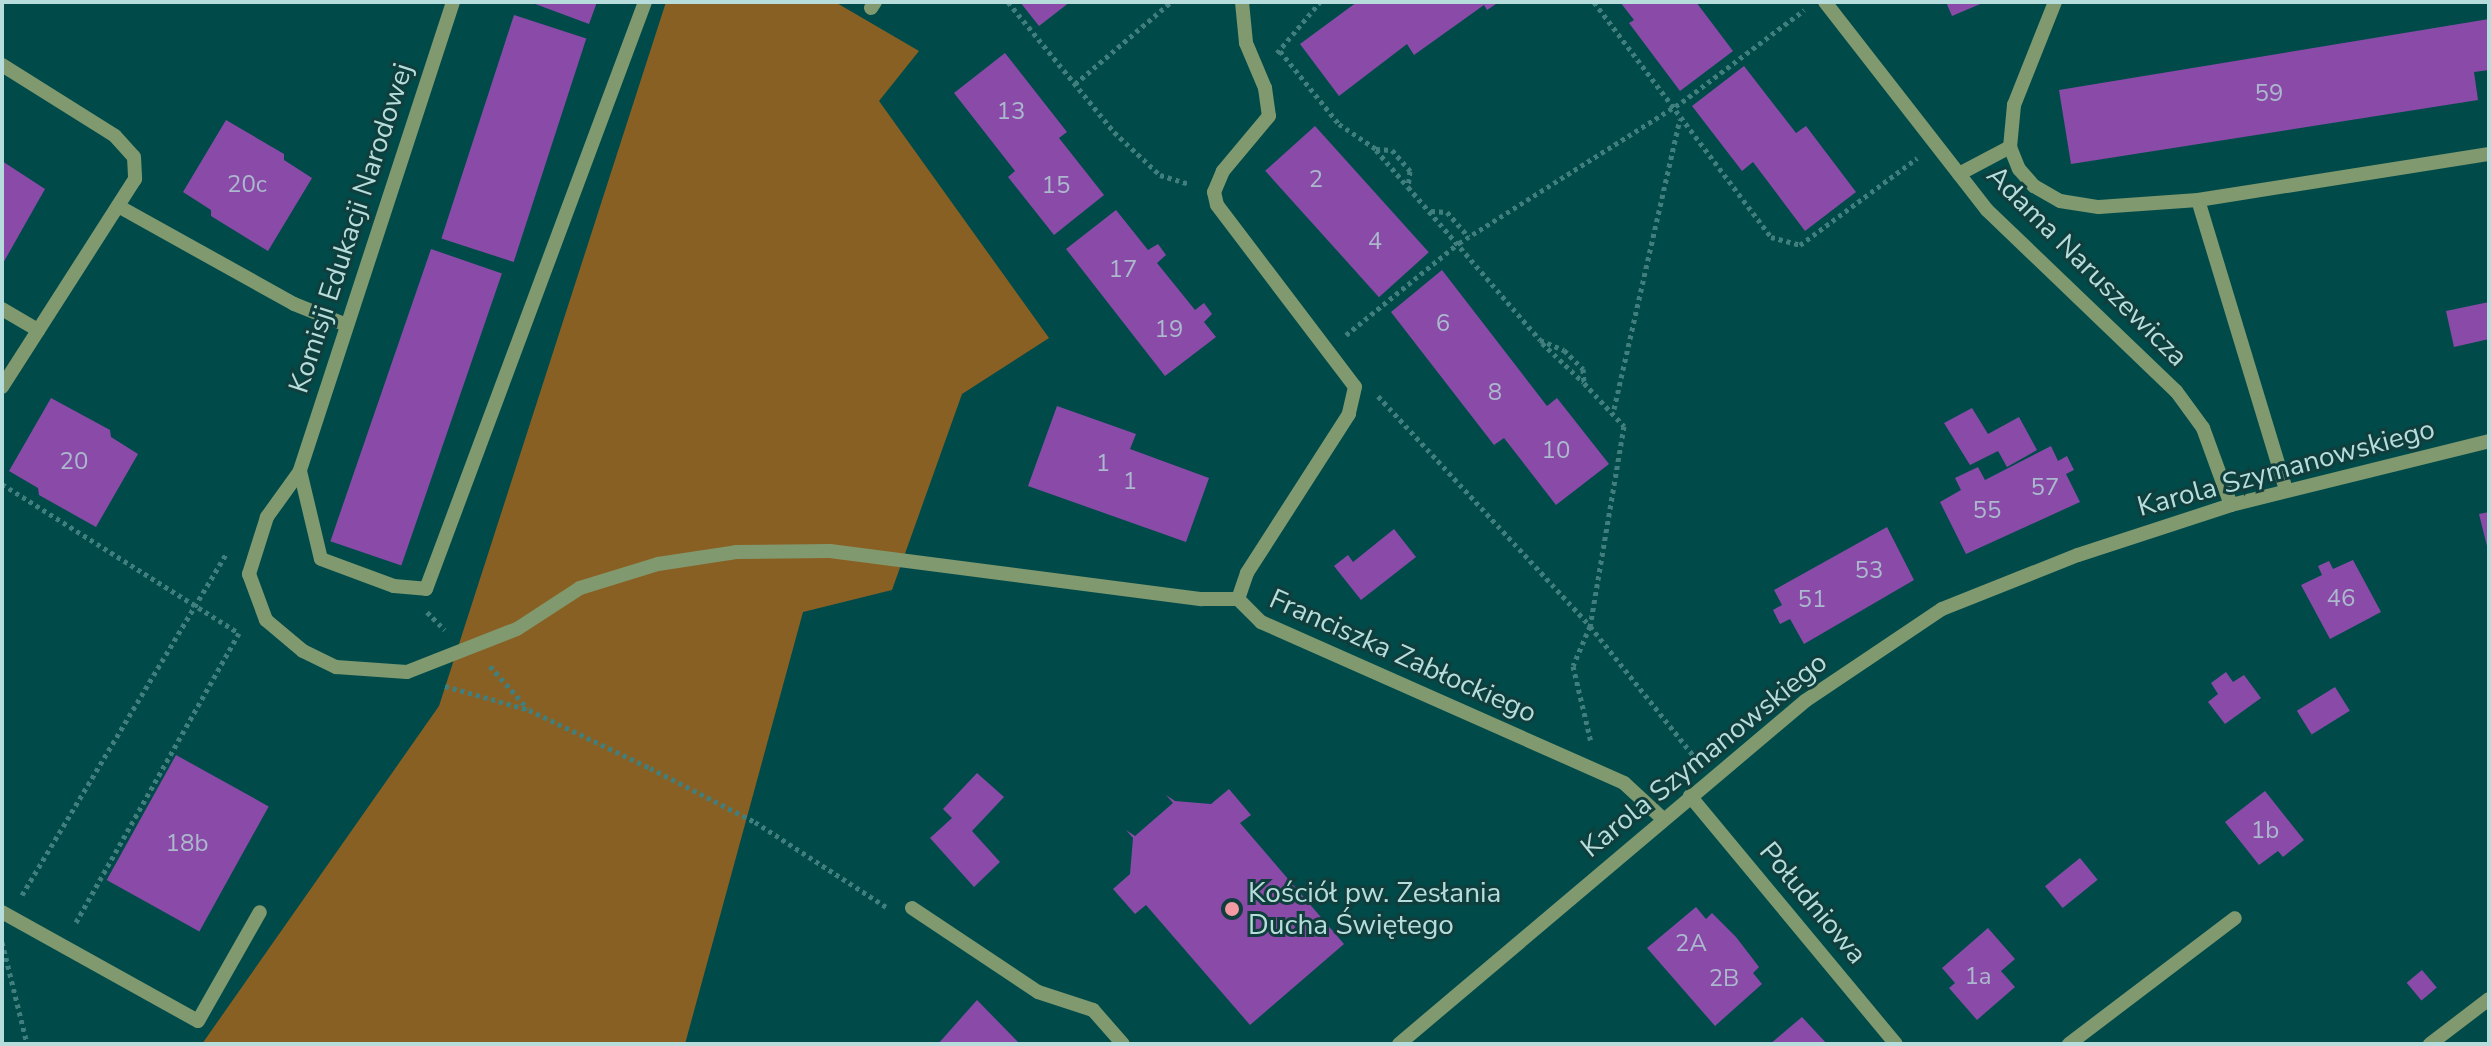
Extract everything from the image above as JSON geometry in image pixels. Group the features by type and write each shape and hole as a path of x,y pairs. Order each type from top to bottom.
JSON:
{"street":[{"name":"Komisji Edukacji Narodowej","path":"300,471 344,324 453,2"},
{"path":"300,471 321,559 394,586 426,589 645,2"},
{"path":"1242,2 1246,43 1262,82 1269,116 1223,171 1214,192 1217,205 1243,245 1355,387"},
{"name":"Adama Naruszewicza","path":"1825,2 1959,174 2042,267 2176,391 2203,428 2231,505"},
{"path":"2055,2 2014,105 2010,147 2019,169 2034,186 2060,201 2099,207 2198,200 2489,154"},
{"path":"2,65 115,136 134,157 135,179 2,387"},
{"path":"1959,174 2010,147"},
{"path":"2198,200 2286,490"},
{"path":"118,206 294,304 344,324"},
{"path":"2,309 38,330"},
{"name":"Franciszka Zabłockiego","path":"1355,387 1349,414 1247,573 1238,599 1261,622 1624,783 1663,819"},
{"name":"Karola Szymanowskiego","path":"1399,1044 1805,701 1942,609 2078,555 2231,505 2489,441"},
{"path":"300,471 267,517 249,574 266,620 303,651 336,667 407,672 517,629 580,588 658,564 736,552 830,551 1202,599 1238,599"},
{"name":"Południowa","path":"1690,796 1896,1044"},
{"path":"912,908 1038,992 1093,1010 1123,1044"},
{"path":"6,914 198,1021 260,912"},
{"path":"2069,1044 2235,918"},
{"path":"2430,1044 2489,999"}],"path":[{"path":"1008,2 1114,132 1160,175 1214,192"},
{"path":"1075,84 1171,2"},
{"path":"1262,82 1279,51 1320,2"},
{"path":"1594,2 1771,237 1800,245 1936,143"},
{"path":"1327,351 1459,243 1673,107 1814,2"},
{"path":"1279,51 1323,110 1376,149 1540,340 1614,410 1624,426 1590,626 1573,666 1592,743 1587,767"},
{"path":"1614,410 1681,118"},
{"path":"1376,149 1392,150 1410,171 1408,187"},
{"path":"1431,211 1447,212 1469,237"},
{"path":"1540,340 1564,350 1583,369 1584,383"},
{"path":"1355,387 1381,398 1590,626 1699,761 1705,758 1717,773"},
{"path":"2,484 239,633 63,946"},
{"path":"6,914 193,603 235,541"},
{"path":"407,672 529,710 650,768 755,822 895,913"},
{"path":"2,941 27,1044"}],"shaded area":[{"path":"666,2 835,2 919,51 879,101 1049,338 962,394 892,590 803,612 685,1044 202,1044 439,706"}],"building":[{"path":"530,2 597,2 589,24"},
{"path":"1020,2 1070,2 1039,26"},
{"path":"1357,2 1499,2 1487,10 1484,5 1414,55 1407,44 1339,96 1300,44"},
{"path":"1620,2 1696,2 1733,51 1680,91 1629,23 1634,20"},
{"path":"1946,2 1985,2 1952,16"},
{"path":"514,15 586,38 514,262 441,238"},
{"path":"2489,19 2489,70 2474,72 2478,100 2071,164 2059,90"},
{"path":"1005,53 1067,132 1059,138 1104,195 1054,235 1008,177 1015,171 954,93"},
{"path":"1744,66 1796,133 1806,126 1856,192 1805,231 1753,162 1742,171 1692,106"},
{"path":"226,120 284,154 284,160 312,178 268,251 211,216 211,210 183,192"},
{"path":"1315,126 1429,252 1379,297 1265,171"},
{"path":"2,161 45,189 2,265"},
{"path":"1116,210 1148,250 1158,244 1166,255 1157,263 1195,310 1204,303 1212,314 1204,322 1216,337 1165,376 1066,249"},
{"path":"431,249 502,273 401,566 330,541"},
{"path":"1442,270 1547,406 1557,398 1609,464 1556,505 1504,438 1494,445 1391,312"},
{"path":"2489,302 2489,339 2454,347 2446,311"},
{"path":"51,398 110,430 111,437 138,454 96,527 39,495 38,488 9,471"},
{"path":"1057,406 1136,434 1130,449 1209,478 1186,542 1028,486"},
{"path":"1972,408 1988,434 2019,417 2037,450 2007,467 1998,451 1970,465 1944,423"},
{"path":"2051,446 2058,461 2067,456 2074,470 2066,474 2080,502 1966,554 1940,502 1961,490 1955,478 1978,467 1985,480"},
{"path":"2489,512 2489,550 2488,550 2479,514"},
{"path":"1887,527 1914,580 1804,644 1790,619 1780,624 1773,610 1782,605 1774,590"},
{"path":"1394,529 1416,557 1361,600 1334,566 1348,555 1353,562"},
{"path":"2353,560 2381,612 2330,639 2301,585 2322,575 2318,566 2329,561 2333,569"},
{"path":"2226,672 2233,682 2244,675 2261,698 2225,724 2208,702 2218,694 2211,683"},
{"path":"2335,687 2350,711 2312,735 2297,711"},
{"path":"176,755 269,806 199,931 107,880"},
{"path":"977,773 1004,797 972,831 1000,862 974,887 930,838 952,818 943,809"},
{"name":"Kościół pw. Zesłania Ducha Świętego","path":"1229,789 1251,815 1240,823 1344,944 1250,1025 1146,905 1135,914 1113,889 1130,874 1133,838 1126,830 1135,836 1173,803 1166,795 1175,801 1211,804"},
{"path":"2265,791 2304,840 2283,857 2278,851 2259,865 2225,822"},
{"path":"2080,858 2098,880 2063,908 2045,886"},
{"path":"1696,907 1706,919 1712,913 1736,937 1759,967 1753,973 1762,984 1715,1026 1647,948"},
{"path":"1988,928 2015,959 2001,971 2015,987 1977,1020 1949,988 1955,983 1942,968"},
{"path":"2422,970 2437,988 2421,1000 2407,983"},
{"path":"977,1000 1020,1044 938,1044"},
{"path":"1802,1017 1827,1044 1770,1044 1776,1039"}],"place":[{"name":"Kościół pw. Zesłania Ducha Świętego","path":"1232,909"}]}
